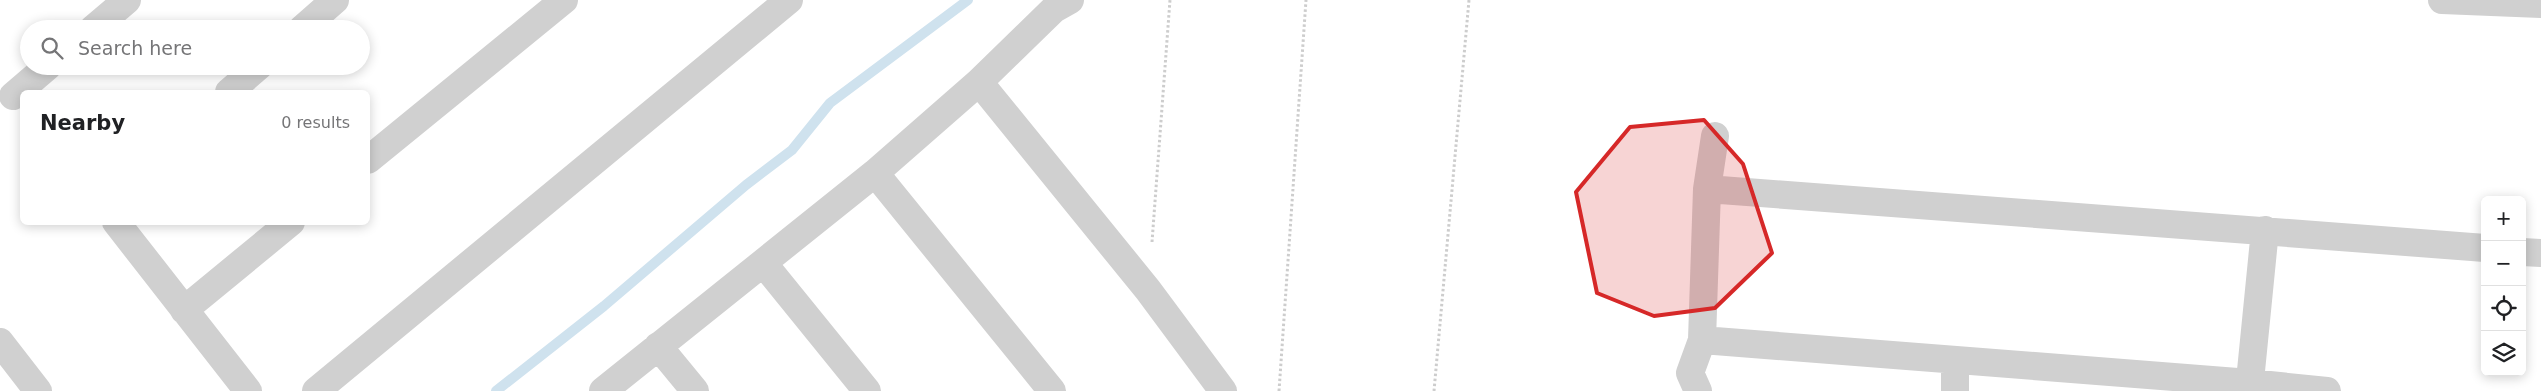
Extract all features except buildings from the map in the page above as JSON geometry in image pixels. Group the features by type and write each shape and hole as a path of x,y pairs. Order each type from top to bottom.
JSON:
{"street":[{"path":"104,20 127,0"},
{"path":"312,20 334,0"},
{"path":"370,158 564,0"},
{"path":"316,391 789,0"},
{"path":"603,391 875,174 979,82 1054,9 1070,0"},
{"path":"2442,0 2541,4"},
{"path":"12,95 37,75"},
{"path":"231,90 249,75"},
{"path":"979,82 1148,290 1223,391"},
{"path":"1698,391 1690,373 1702,340 1707,189 1715,136"},
{"path":"875,174 1052,391"},
{"path":"1707,189 2481,248"},
{"path":"118,225 248,391"},
{"path":"184,310 287,225"},
{"path":"2250,387 2265,230"},
{"path":"2526,252 2541,253"},
{"path":"764,264 867,391"},
{"path":"1702,340 2250,387 2327,391"},
{"path":"0,342 38,391"},
{"path":"658,346 695,391"},
{"path":"1954,391 1955,361"}],"path":[{"path":"1148,290 1170,0"},
{"path":"1279,391 1306,0"},
{"path":"1434,391 1469,0"}],"highlighted area":[{"path":"1704,120 1743,164 1772,253 1715,308 1654,316 1597,293 1576,192 1630,127"}],"waterway":[{"path":"496,391 604,306 746,185 792,150 830,103 968,0"}]}
